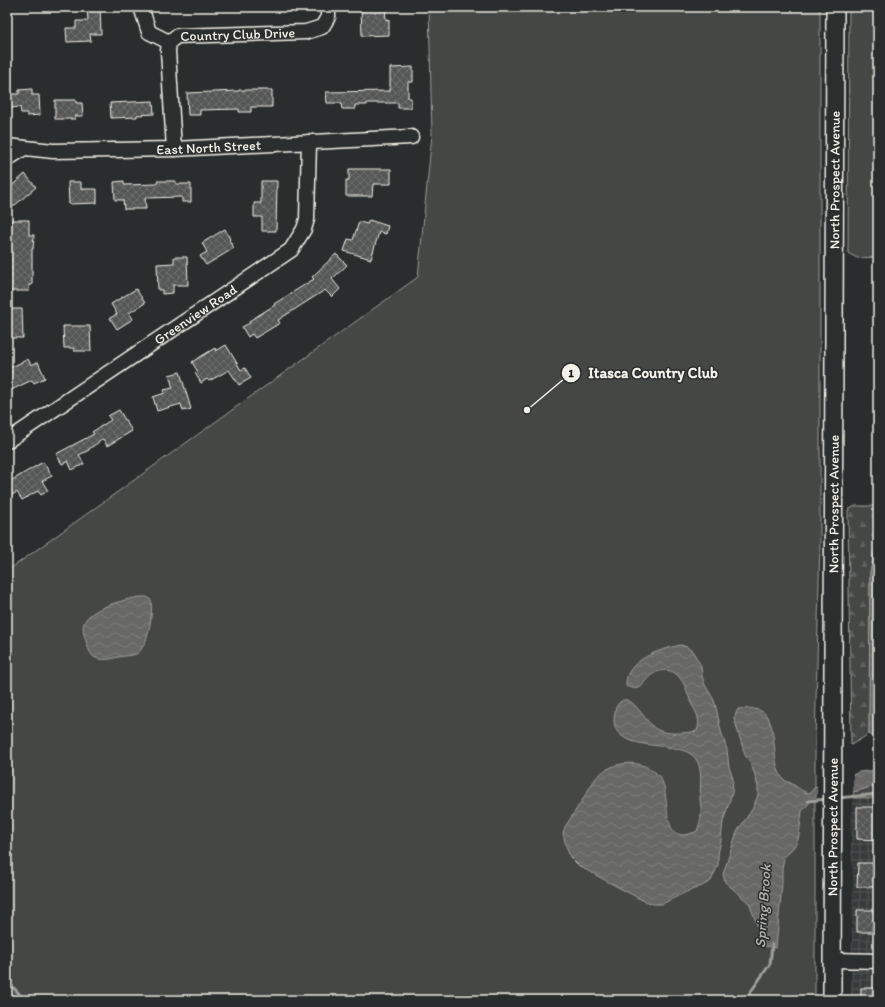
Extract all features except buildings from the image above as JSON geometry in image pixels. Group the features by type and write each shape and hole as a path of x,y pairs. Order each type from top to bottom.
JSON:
{"main road":[{"name":"North Prospect Avenue","path":"832,1000 835,7"}],"street":[{"path":"141,7 149,32 169,42"},
{"name":"Country Club Drive","path":"174,149 168,51 169,42 177,36 306,32 322,27 328,17 328,7"},
{"name":"East North Street","path":"7,146 53,151 174,149 411,137"},
{"name":"Greenview Road","path":"7,441 291,250 304,229 307,219 309,142"},
{"path":"7,159 24,148"},
{"path":"833,960 878,961"}],"shaded area":[{"path":"853,798 878,798 878,1000 851,1000 853,875 851,844"}],"green space":[{"path":"429,7 820,7 820,542 815,741 815,1000 7,1000 7,571 418,277 432,134"},
{"path":"849,7 878,7 878,257 857,258 848,253"},
{"path":"855,506 878,506 878,551 875,552 870,572 869,734 851,745 848,510"},
{"path":"878,785 878,798 853,798 853,792"}],"water":[{"path":"878,551 878,740 869,734 870,572 875,552"},
{"path":"140,597 147,597 151,600 151,621 147,637 140,650 134,655 110,659 99,659 94,657 85,639 83,628 87,618 93,613 109,605"},
{"path":"681,645 687,647 693,652 701,666 705,685 714,700 733,779 732,793 723,822 718,865 711,881 662,904 653,904 640,899 579,866 570,857 563,833 565,827 596,778 611,767 629,763 648,767 660,778 665,789 669,820 672,828 677,833 685,835 697,831 701,810 700,769 696,759 683,750 642,744 630,740 620,735 615,726 615,711 617,705 625,700 630,701 653,727 662,732 682,733 697,731 699,724 697,714 687,690 679,677 671,671 663,670 654,673 639,688 626,686 627,677 631,669 645,657 664,649"},
{"path":"748,708 761,711 769,720 772,727 776,761 781,776 803,791 810,793 814,788 833,784 859,772 878,770 878,785 853,792 812,800 802,811 797,843 784,858 776,948 765,946 749,903 725,882 723,874 737,832 753,808 758,795 755,775 750,762 745,755 734,718 738,709"}],"pier":[{"path":"853,773 853,794 817,801 817,785 832,782"}],"waterway":[{"path":"838,798 878,794"},
{"path":"808,801 827,799"},
{"name":"Spring Brook","path":"745,1000 770,964 772,945"},
{"name":"Spring Brook","path":"7,978 9,983 25,1000"}],"place":[{"name":"Itasca Country Club","path":"527,410"}]}
